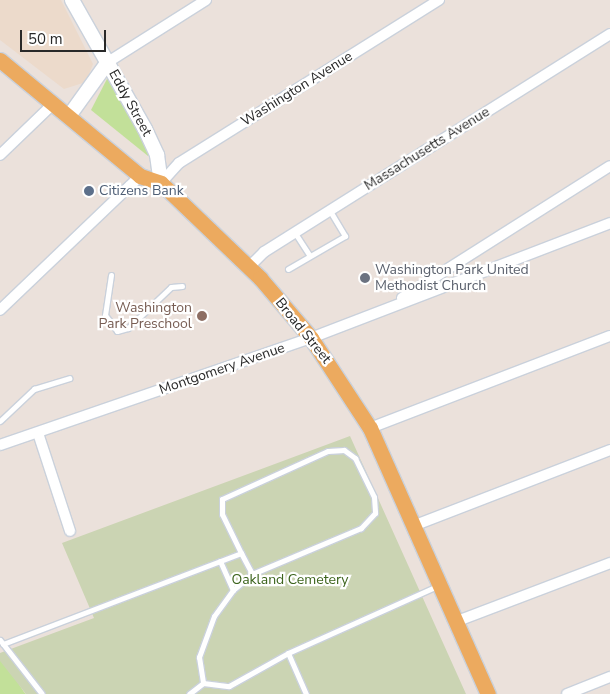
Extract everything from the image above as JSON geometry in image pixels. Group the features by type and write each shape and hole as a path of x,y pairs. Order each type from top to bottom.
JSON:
{"main road":[{"name":"Eddy Street","path":"72,0 158,155 161,183"},
{"name":"Broad Street","path":"0,60 140,176 161,183 248,268 312,338 370,428 488,694"},
{"path":"69,116 108,62"}],"street":[{"path":"108,62 206,0"},
{"name":"Washington Avenue","path":"161,183 179,163 438,0"},
{"name":"Massachusetts Avenue","path":"248,268 295,233 610,34"},
{"path":"0,155 53,104"},
{"path":"384,310 610,166"},
{"path":"0,310 140,176"},
{"name":"Montgomery Avenue","path":"0,446 312,338 610,223"},
{"path":"370,428 610,336"},
{"path":"38,433 70,531"},
{"path":"413,526 610,450"},
{"path":"456,622 610,562"},
{"path":"567,694 610,677"}],"lane":[{"path":"288,269 345,236 330,211"},
{"path":"295,233 310,256"},
{"path":"111,276 105,314 117,330 128,328 171,287 182,286"},
{"path":"0,421 34,389 69,378"},
{"path":"203,683 199,657 214,616 233,590 252,574 361,528 375,513 374,497 355,458 344,450 328,451 222,499 222,514 252,574"},
{"path":"42,694 1,642 241,553"},
{"path":"220,561 233,590"},
{"path":"189,694 203,683 229,686 288,653 439,585"},
{"path":"288,653 306,694"}],"shaded area":[{"path":"0,0 61,0 93,64 86,82 64,89 0,40"}],"green space":[{"path":"109,75 150,152 148,156 91,110"},
{"name":"Oakland Cemetery","path":"350,436 466,694 26,694 0,661 0,653 94,618 62,543"},
{"path":"0,655 24,692 26,694 0,694"}],"place":[{"name":"Citizens Bank","path":"89,191"},
{"name":"Washington Park United Methodist Church","path":"365,278"},
{"name":"Washington Park Preschool","path":"202,316"}]}
